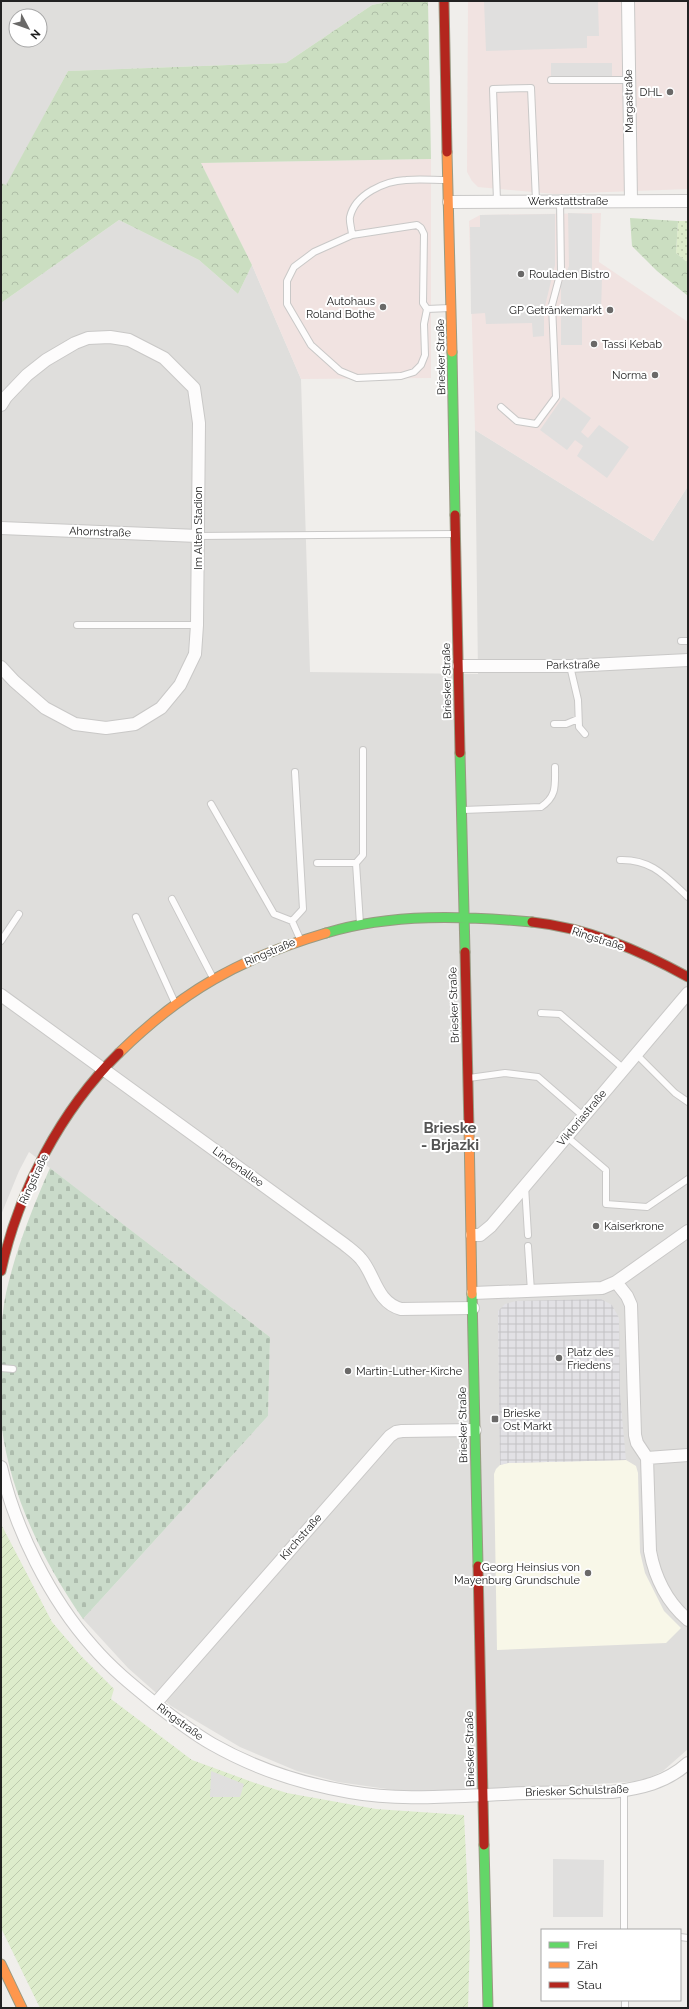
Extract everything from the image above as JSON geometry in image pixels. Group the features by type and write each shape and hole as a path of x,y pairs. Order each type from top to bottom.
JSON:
{"main road":[{"name":"Briesker Straße","path":"444,1 464,918 469,1078 488,2008"},
{"name":"Ringstraße","path":"1,1271 13,1227 42,1157 61,1127 103,1069 126,1044 176,1002 213,978 254,958 300,940 360,924 398,919 464,918 547,925 584,932 613,942 688,977"},
{"path":"1,1964 22,2008"}],"street":[{"name":"Margastraße","path":"628,1 631,201"},
{"name":"Werkstattstraße","path":"449,202 536,200 688,201"},
{"name":"Im Alten Stadion","path":"1,405 6,397 27,375 46,360 75,343 88,338 110,337 129,340 164,358 194,388 199,423 196,654 180,685 161,708 135,724 106,728 75,724 46,708 14,681 1,667"},
{"name":"Ahornstraße","path":"1,528 198,536"},
{"name":"Parkstraße","path":"459,666 570,666 688,660"},
{"name":"Viktoriastraße","path":"472,1235 480,1235 486,1232 688,993"},
{"name":"Lindenallee","path":"1,995 344,1244 362,1259 373,1282 392,1306 401,1309 473,1308"},
{"path":"473,1293 602,1288 616,1282 688,1231"},
{"path":"616,1282 628,1296 631,1305 635,1435 647,1458 650,1551 653,1566 657,1578 668,1596 680,1613 688,1620"},
{"name":"Kirchstraße","path":"155,1704 390,1436 396,1432 402,1431 475,1430"},
{"path":"647,1458 688,1455"},
{"name":"Ringstraße","path":"1,1467 18,1521 40,1568 63,1608 93,1647 124,1678 178,1723 213,1745 272,1772 351,1792 408,1798 483,1795"},
{"name":"Briesker Schulstraße","path":"483,1795 624,1790 655,1784 688,1764"}],"lane":[{"path":"551,80 629,80"},
{"path":"497,201 494,90 531,88 536,200"},
{"path":"352,235 350,218 354,205 368,192 388,184 405,180 448,180"},
{"path":"501,407 517,421 536,424 556,397 552,305 561,271 560,200"},
{"path":"416,225 421,228 424,234 422,303 427,309 424,324 425,355 421,365 414,372 401,376 357,378 340,371 310,346 287,304 287,281 294,267 314,252 352,235 416,225"},
{"path":"427,309 451,308"},
{"path":"198,536 456,534"},
{"path":"77,625 197,624"},
{"path":"570,666 578,700 579,727 585,734"},
{"path":"554,724 566,724 578,719"},
{"path":"360,924 356,863 363,855 363,750"},
{"path":"462,810 541,807 550,801 555,788 555,767"},
{"path":"292,921 303,909 295,772"},
{"path":"211,804 274,914 292,921 300,940"},
{"path":"620,860 634,859 649,864 688,897"},
{"path":"317,862 356,863"},
{"path":"172,899 213,978"},
{"path":"1,941 19,914"},
{"path":"136,917 176,1002"},
{"path":"540,1013 560,1014 624,1069"},
{"path":"636,1054 676,1093 688,1102"},
{"path":"469,1078 505,1073 538,1077 583,1116"},
{"path":"566,1136 606,1170 606,1204 647,1207 688,1179"},
{"path":"525,1185 528,1235"},
{"path":"528,1246 531,1291"},
{"path":"1,1368 13,1369"},
{"path":"624,1790 624,1929"}],"shaded area":[{"path":"1,1 392,1 372,5 286,63 68,71 6,186 1,183"},
{"path":"468,1 688,1 688,189 555,194 478,187 472,181 467,172"},
{"path":"484,1 598,1 599,36 587,36 587,48 486,51"},
{"path":"551,63 612,63 612,76 551,76"},
{"path":"431,159 431,378 301,379 252,265 201,163"},
{"path":"568,213 592,214 592,278 602,278 601,312 582,312 582,345 561,345 561,285 569,266"},
{"path":"601,213 599,262 688,322 688,486 653,541 475,430 469,221 480,215"},
{"path":"555,214 555,265 544,310 544,336 533,337 532,323 486,324 485,313 471,314 470,227 480,227 480,215"},
{"path":"119,220 199,260 238,294 252,265 301,379 310,672 478,674 475,430 653,541 688,486 688,1749 663,1771 642,1781 429,1795 338,1782 297,1771 240,1747 171,1706 128,1668 83,1619 268,1416 270,1337 29,1152 19,1171 1,1215 1,303"},
{"path":"563,397 591,418 581,432 588,438 599,425 629,447 607,478 577,456 583,446 575,440 567,450 540,430"},
{"name":"Platz des Friedens","path":"601,1299 612,1305 619,1318 620,1394 626,1460 508,1463 500,1465 498,1311 505,1304 516,1301"},
{"path":"626,1460 636,1466 638,1473 640,1552 645,1573 664,1611 681,1628 666,1643 497,1650 494,1474 496,1469 500,1465 508,1463"},
{"path":"211,1771 244,1784 240,1797 210,1797"},
{"path":"553,1859 604,1860 603,1917 553,1917"}],"green space":[{"path":"392,1 428,1 431,159 201,163 252,265 238,294 199,260 119,220 1,303 1,183 6,185 68,71 286,63 372,5"},
{"path":"630,218 678,221 676,253 688,263 688,296 657,271 632,246"},
{"path":"678,221 688,221 688,263 676,253"},
{"path":"50,1168 270,1337 268,1416 83,1619 55,1575 31,1528 21,1504 6,1454 1,1421 1,1338 6,1293 25,1229"},
{"path":"1,1524 52,1622 82,1657 114,1689 111,1699 192,1760 287,1793 376,1809 464,1815 470,1938 468,2008 40,2008 1,1928"}],"traffic: fast":[{"path":"452,352 455,515"},
{"path":"460,753 465,952"},
{"path":"326,933 377,922 403,919 481,918 532,922"},
{"path":"472,1294 478,1566"},
{"path":"484,1845 488,2008"}],"traffic: slow":[{"path":"447,152 452,352"},
{"path":"119,1053 142,1031 166,1012 190,994 214,979 267,954 326,933"},
{"path":"469,1129 472,1294"},
{"path":"1,1964 22,2008"}],"traffic: jam":[{"path":"444,1 447,152"},
{"path":"455,515 460,753"},
{"path":"532,922 573,929 613,942 632,949 688,977"},
{"path":"465,952 469,1129"},
{"path":"1,1271 18,1212 45,1154 78,1100 98,1075 119,1053"},
{"path":"478,1566 484,1845"}],"place":[{"name":"DHL","path":"670,92"},
{"name":"Rouladen Bistro","path":"521,274"},
{"name":"Autohaus Roland Bothe","path":"383,307"},
{"name":"GP Getränkemarkt","path":"610,310"},
{"name":"Tassi Kebab","path":"594,344"},
{"name":"Norma","path":"655,375"},
{"name":"Kaiserkrone","path":"596,1226"},
{"name":"Platz des Friedens","path":"559,1358"},
{"name":"Martin-Luther-Kirche","path":"348,1371"},
{"name":"Brieske Ost Markt","path":"495,1419"},
{"name":"Georg Heinsius von Mayenburg Grundschule","path":"588,1573"}],"district":[{"name":"Brieske - Brjazki","path":"450,1136"}]}
